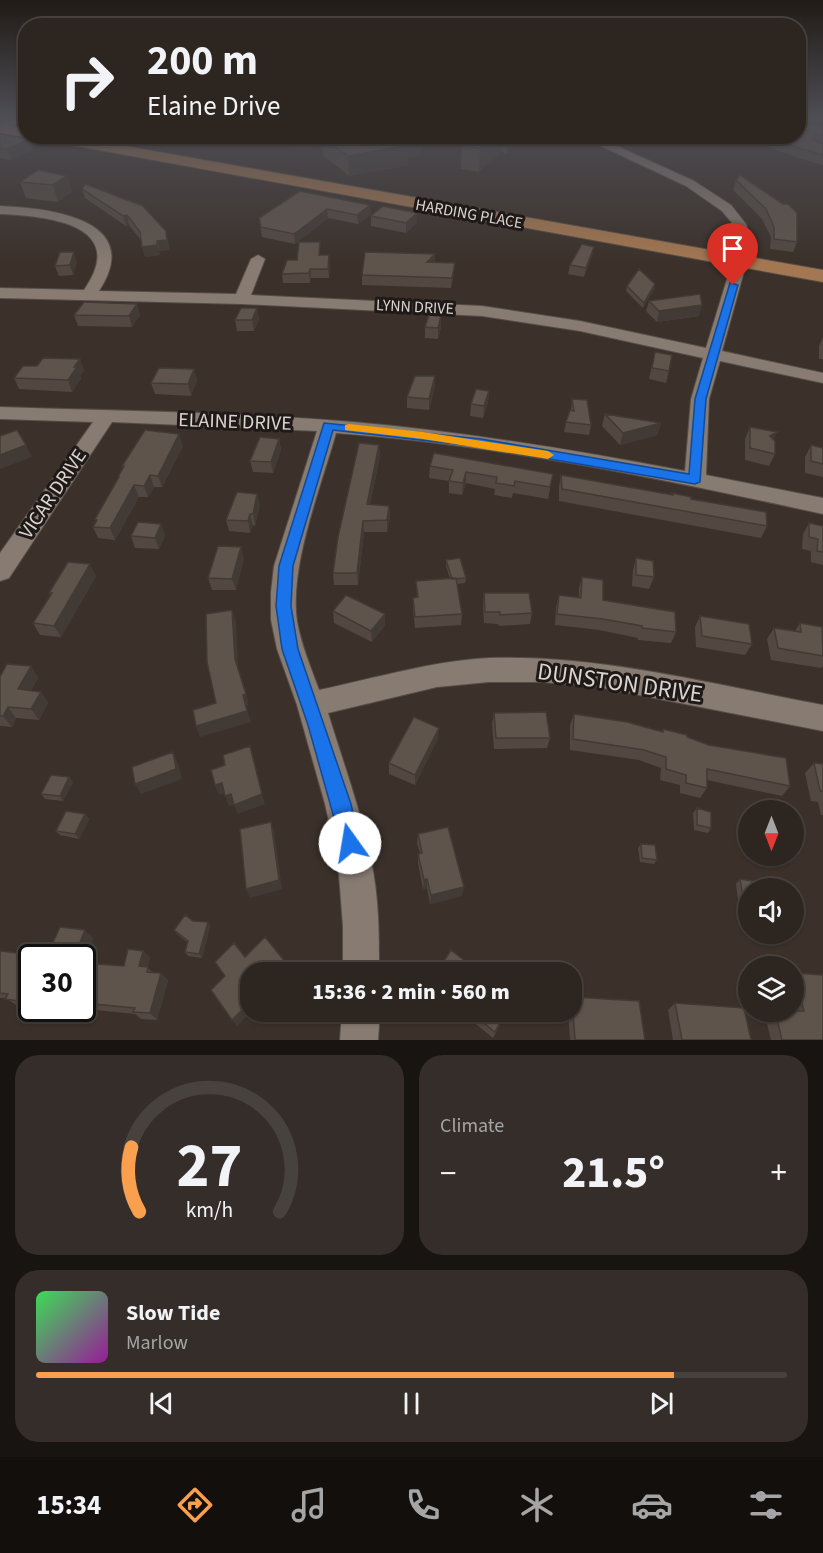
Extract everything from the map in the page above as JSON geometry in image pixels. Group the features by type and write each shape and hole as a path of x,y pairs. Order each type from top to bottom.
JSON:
{"main road":[{"name":"HARDING PLACE","path":"213,167 823,276"}],"street":[{"path":"651,167 685,182 721,203 739,222 744,233 745,243 740,262 700,399 695,479"},
{"path":"0,210 62,218 89,230 98,238 105,252 105,267 89,296"},
{"path":"242,299 258,259"},
{"name":"LYNN DRIVE","path":"0,293 242,299 482,311 560,322 823,378"},
{"name":"ELAINE DRIVE","path":"0,413 328,426 481,443 695,479 823,506"},
{"name":"VICAR DRIVE","path":"0,572 106,417"},
{"path":"328,426 286,566 283,592 284,620 290,649 311,705 341,804 355,862 361,927 361,962"},
{"name":"DUNSTON DRIVE","path":"311,705 437,675 489,670 541,670 593,674 823,718"},
{"path":"359,1040 360,1022"}],"building":[{"path":"38,170 67,176 53,185 20,182"},
{"path":"740,175 783,204 788,204 797,213 797,242 774,239 774,227 766,209 736,180"},
{"path":"85,184 143,206 166,231 167,240 157,241 157,245 142,247 140,232 127,215 123,216 82,189"},
{"path":"300,191 370,205 357,215 327,209 294,234 261,227 259,218"},
{"path":"383,206 417,213 406,223 371,216"},
{"path":"299,242 320,242 319,255 329,255 328,269 310,269 309,273 282,274 287,260 297,260"},
{"path":"582,244 594,247 586,268 570,265"},
{"path":"60,252 74,252 70,265 55,266"},
{"path":"365,252 435,254 427,262 455,263 452,278 362,275"},
{"path":"639,269 655,284 644,303 627,286"},
{"path":"700,294 702,305 659,311 649,301"},
{"path":"84,302 137,304 129,316 74,315"},
{"path":"241,308 257,308 252,320 235,320"},
{"path":"429,315 441,316 438,328 425,327"},
{"path":"655,352 672,355 669,371 652,368"},
{"path":"43,358 80,359 68,380 14,378 23,366 37,366"},
{"path":"159,368 194,369 188,384 151,383"},
{"path":"415,376 435,376 429,399 407,397"},
{"path":"476,389 489,391 484,406 471,404"},
{"path":"572,399 587,400 591,425 566,422 570,410 574,411"},
{"path":"605,414 661,423 623,433"},
{"path":"750,427 777,432 770,436 775,441 775,454 750,448"},
{"path":"17,430 26,445 0,455 0,436"},
{"path":"145,430 179,434 158,476 150,475 144,486 134,485 110,528 93,527 97,520 95,519 119,477 124,466 122,466"},
{"path":"260,437 279,439 271,462 250,461"},
{"path":"359,443 379,445 367,504 389,506 387,520 363,521 357,573 333,573 338,537"},
{"path":"811,445 823,448 823,464 811,461"},
{"path":"434,453 553,474 550,487 515,481 514,486 496,483 497,477 466,472 463,483 449,481 453,470 430,466"},
{"path":"561,475 673,495 672,493 691,497 691,499 766,512 767,526 562,489"},
{"path":"237,492 257,494 253,514 250,514 248,521 226,520"},
{"path":"138,522 161,524 155,538 131,536"},
{"path":"809,523 823,526 823,552 817,551 818,539 809,537"},
{"path":"218,546 241,547 232,579 208,578"},
{"path":"460,558 466,578 452,579 446,560"},
{"path":"636,558 653,561 654,577 636,575"},
{"path":"68,562 90,564 54,626 33,623 52,593 49,593"},
{"path":"582,577 603,580 603,600 675,612 676,632 642,628 642,626 603,619 557,614 559,595 581,598"},
{"path":"456,578 462,614 415,617 413,598 418,597 416,581"},
{"path":"484,593 529,593 532,613 500,615 500,612 485,612"},
{"path":"346,595 385,614 371,631 333,611"},
{"path":"232,610 235,659 246,694 243,695 247,711 196,726 193,710 216,703 207,662 206,614"},
{"path":"700,616 749,624 752,644 702,636"},
{"path":"800,623 822,627 823,656 778,648 774,628 801,632"},
{"path":"7,664 31,666 18,689 41,692 31,709 8,707 3,716 0,716 0,675"},
{"path":"546,712 550,738 496,738 494,713"},
{"path":"574,714 627,722 663,732 663,729 687,735 687,737 709,745 786,758 790,786 707,769 707,788 686,783 686,775 666,769 666,757 644,750 573,739"},
{"path":"414,717 439,728 415,775 389,763"},
{"path":"250,746 262,794 234,805 231,794 225,796 222,783 215,785 211,770 225,765 223,755"},
{"path":"173,752 176,769 135,784 132,767"},
{"path":"814,763 823,764 823,791 820,791"},
{"path":"51,775 69,777 60,796 41,794"},
{"path":"697,808 711,812 711,828 697,825"},
{"path":"66,811 85,814 75,834 56,831"},
{"path":"271,822 279,880 246,889 240,829"},
{"path":"448,827 464,887 431,895 427,879 424,880 418,854 422,853 418,834"},
{"path":"641,844 655,845 657,860 642,858"},
{"path":"185,915 193,921 208,922 199,954 185,952 188,941 174,930"},
{"path":"60,927 85,930 79,944 52,944"},
{"path":"265,937 285,962 240,962 240,1012 232,1020 211,990 225,976 215,962 234,943 245,957"},
{"path":"128,949 143,951 139,966 148,967 147,972 161,973 150,1013 133,1012 135,1008 96,1004 96,964 124,966"},
{"path":"451,950 466,962 443,962"},
{"path":"1,951 18,953 18,1001 5,999 8,994 0,993"},
{"path":"804,974 823,975 823,1040 782,1040 778,1022 804,1022"},
{"path":"582,998 639,1001 645,1040 575,1040 574,1022 582,1022"},
{"path":"675,1003 738,1008 738,1022 747,1022 751,1040 682,1040"},
{"path":"483,1022 500,1022 495,1032"}],"slow traffic":[{"path":"349,428 423,435 548,455"}],"route":[{"path":"350,843 341,804 311,705 290,649 284,620 283,592 286,566 328,426 481,443 695,479 700,399 733,285"}]}
